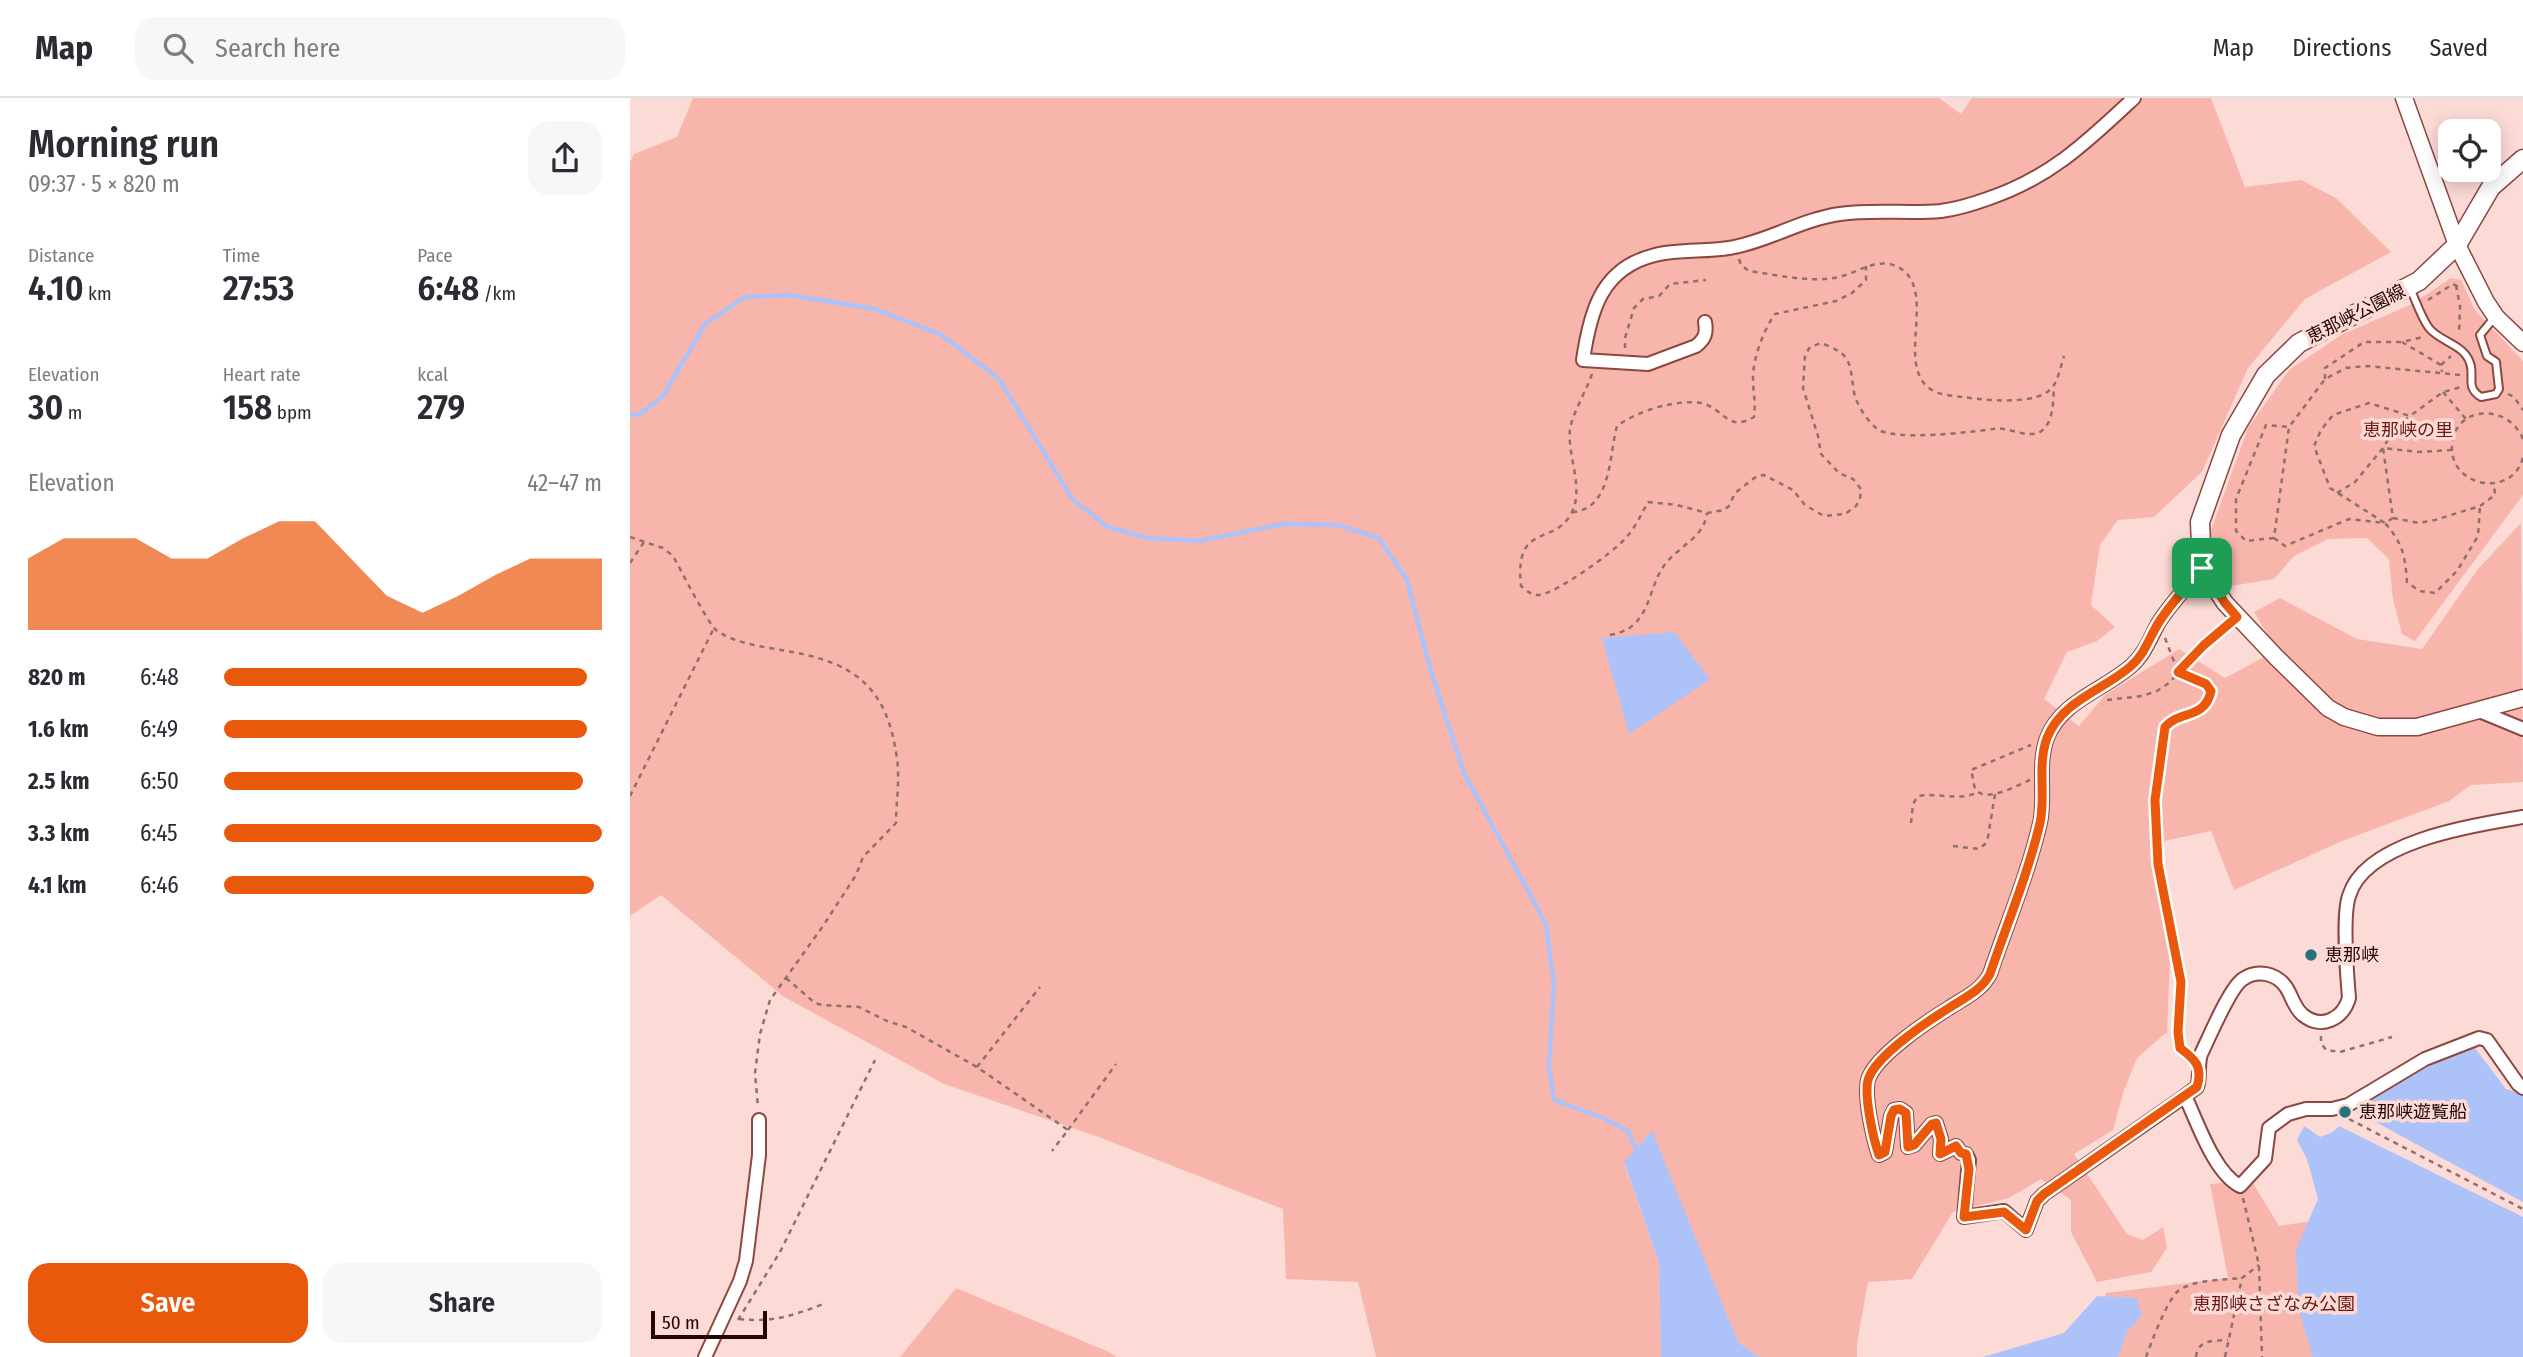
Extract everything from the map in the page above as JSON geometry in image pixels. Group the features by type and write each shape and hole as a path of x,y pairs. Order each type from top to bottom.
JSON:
{"main road":[{"name":"恵那峡公園線","path":"2202,568 2200,522 2231,435 2266,375 2299,343 2419,281 2457,245 2491,187 2523,159"}],"street":[{"path":"1705,322 1707,331 1703,341 1648,364 1583,360 1588,323 1598,299 1611,279 1635,263 1655,255 1738,246 1840,214 1942,211 1987,199 2034,180 2078,150 2134,98"},
{"path":"2404,98 2457,245 2496,317 2523,343"},
{"path":"2523,698 2417,727 2378,727 2344,717 2328,708 2310,692 2237,617 2202,568 2157,628 2144,652 2129,668 2059,718 2047,738 2042,775 2041,819 2031,856 1984,986 1937,1015 1892,1049 1868,1079 1874,1141 1879,1155 1885,1152 1894,1110 1900,1109 1906,1113 1908,1147 1914,1145 1932,1124 1936,1123 1941,1139 1940,1154 1956,1146 1969,1160 1964,1217 2004,1212 2026,1230 2037,1201 2044,1194 2197,1087 2201,1074 2198,1062 2240,980 2252,974 2269,974 2285,986 2302,1014 2322,1022 2340,1015 2349,998 2348,898 2357,879 2366,869 2387,852 2481,824 2523,817"},
{"path":"2477,710 2523,729"},
{"path":"2185,1096 2216,1161 2233,1182 2240,1185 2265,1159 2269,1128 2288,1114 2306,1109 2332,1109 2348,1105 2425,1059 2479,1038 2487,1040 2518,1084 2523,1087"},
{"path":"705,1357 740,1281 746,1261 759,1155 759,1120"}],"lane":[{"path":"2409,287 2430,329 2458,346 2470,363 2473,392 2481,397 2496,394 2499,389 2496,362 2487,356 2480,335 2496,317"}],"path":[{"path":"1738,246 1741,265 1749,271 1816,280 1837,278 1866,266 1883,264 1903,271 1913,284 1916,300 1916,358 1924,383 1932,391 1969,398 2015,400 2046,395 2054,387"},
{"path":"1572,512 1583,512 1596,500 1604,487 1617,426 1630,416 1660,407 1701,403 1732,422 1744,423 1754,417 1755,362 1769,322 1775,314 1836,301 1852,293 1866,280 1866,266"},
{"path":"1625,364 1625,338 1633,308 1643,299 1658,296 1670,284 1706,280"},
{"path":"2418,306 2453,284 2459,285 2463,294"},
{"path":"2441,365 2458,346 2459,306 2456,285"},
{"path":"2325,379 2325,368 2364,342 2402,342 2422,338 2430,329"},
{"path":"2402,342 2441,365"},
{"path":"1596,361 1571,424 1569,441 1577,493 1572,512 1564,524 1530,542 1523,554 1519,569 1521,586 1531,594 1542,595 1561,587 1619,545 1635,527 1648,502 1668,503 1707,513 1724,510 1735,493 1757,476 1764,475 1793,490 1805,505 1825,516 1845,514 1856,506 1861,489 1853,479 1839,473 1821,454 1803,388 1805,355 1810,348 1821,343 1835,348 1846,358 1853,375 1854,393 1861,409 1876,429 1899,435 1969,432 2002,427 2027,434 2038,433 2046,426 2052,412 2054,387 2064,356"},
{"path":"2441,365 2442,372"},
{"path":"2274,538 2289,427 2325,379 2346,369 2367,366 2442,372 2470,381"},
{"path":"2337,493 2355,482 2383,448 2393,431 2410,416 2443,392 2470,381"},
{"path":"2499,389 2514,397 2523,410"},
{"path":"2443,392 2467,419"},
{"path":"2410,416 2369,403 2333,415 2321,430 2314,446 2330,488 2385,523 2404,552 2407,582 2419,591 2435,593 2457,571 2478,536 2480,506"},
{"path":"2523,439 2519,429 2501,414 2489,412 2467,419 2454,438 2452,450 2461,472 2470,480 2482,484 2505,480 2515,473 2523,457"},
{"path":"2289,427 2266,425 2236,499 2236,531 2246,541 2274,538 2285,546 2349,519 2385,523 2393,518 2419,523 2480,506 2495,495 2494,484"},
{"path":"2519,429 2523,425"},
{"path":"2383,448 2418,453 2452,450"},
{"path":"2383,448 2393,518"},
{"path":"1610,635 1623,633 1638,621 1648,603 1653,581 1663,566 1699,534 1706,523 1707,513"},
{"path":"630,537 663,548 673,556 714,628 730,638 803,654 859,676 874,690 888,719 898,761 896,823 863,857 849,885 770,1000 760,1034 755,1073 759,1120"},
{"path":"630,563 644,542"},
{"path":"2081,700 2087,702 2142,696 2157,691 2169,683 2204,645 2237,617"},
{"path":"630,796 714,628"},
{"path":"2157,628 2163,635 2178,672 2206,684 2211,691 2209,701 2193,714 2170,720 2165,727 2155,800 2158,864 2181,982 2178,1032 2180,1048 2198,1062"},
{"path":"1978,792 1975,790 1972,770 2047,738"},
{"path":"1911,823 1913,804 1918,796 1933,793 1959,797 1978,792 1995,794 2042,775"},
{"path":"1953,846 1979,849 1985,844 1995,794"},
{"path":"786,978 815,1003 859,1007 906,1027 977,1067 1068,1130"},
{"path":"977,1067 1040,987"},
{"path":"2322,1022 2321,1043 2326,1050 2340,1052 2392,1037"},
{"path":"734,1328 780,1252 875,1060"},
{"path":"1052,1151 1116,1064"},
{"path":"2347,1118 2523,1209"},
{"path":"2240,1185 2259,1265 2262,1357"},
{"path":"2146,1357 2154,1335 2177,1292 2195,1284 2242,1278 2259,1265"},
{"path":"2225,1357 2242,1278"},
{"path":"739,1319 783,1319 826,1303"},
{"path":"2196,1357 2197,1349 2202,1344 2229,1340"}],"green space":[{"path":"693,98 1939,98 1961,114 1972,98 2211,98 2245,187 2301,180 2336,198 2391,252 2305,299 2248,368 2202,472 2154,517 2118,520 2100,545 2091,605 2115,627 2097,641 2067,652 2044,699 2079,726 2105,695 2179,649 2225,678 2277,650 2254,612 2280,598 2357,639 2422,649 2478,569 2521,523 2523,782 2471,785 2449,801 2342,841 2234,890 2211,831 2164,841 2150,854 2170,960 2167,1032 2137,1058 2124,1090 2113,1130 2074,1154 2127,1234 2143,1240 2163,1227 2167,1248 2151,1272 2097,1282 2071,1232 2071,1200 2041,1179 2009,1198 1953,1212 1912,1279 1868,1282 1857,1357 1759,1357 1738,1342 1651,1132 1624,1163 1659,1263 1661,1357 1376,1357 1358,1282 1286,1279 1283,1209 1096,1136 944,1084 784,997 661,895 630,916 630,162 634,154 677,137"},
{"name":"恵那峡の里","path":"2451,278 2461,280 2475,310 2523,361 2523,495 2415,641 2402,634 2393,599 2389,559 2367,538 2328,539 2294,556 2274,579 2225,587 2210,533 2248,428 2289,370 2341,335 2412,304"},
{"name":"恵那峡さざなみ公園","path":"2251,1180 2279,1226 2317,1220 2343,1357 2094,1357 2106,1293 2228,1278 2210,1184"},
{"path":"956,1288 1109,1352 1117,1357 900,1357"}],"water":[{"path":"1674,632 1710,679 1629,734 1602,638"},
{"path":"2472,1044 2506,1089 2523,1094 2523,1357 2313,1357 2299,1310 2296,1250 2318,1199 2307,1159 2297,1140 2304,1126 2320,1137 2331,1133 2387,1088"},
{"path":"1652,1131 1738,1342 1759,1357 1661,1357 1659,1263 1624,1162"},
{"path":"2097,1296 2136,1298 2142,1315 2127,1332 2118,1357 1983,1357 2064,1333"}],"pier":[{"path":"2357,1112 2523,1202 2523,1217 2339,1126"}],"waterway":[{"path":"630,415 640,414 663,396 705,324 745,297 790,295 875,309 942,335 999,379 1073,500 1108,527 1148,538 1199,541 1283,524 1338,525 1379,538 1407,580 1430,668 1464,773 1546,924 1554,984 1549,1065 1554,1100 1603,1118 1628,1131 1638,1153"}],"place":[{"name":"恵那峡","path":"2311,955"},
{"name":"恵那峡遊覧船","path":"2345,1112"}],"route":[{"path":"2202,568 2237,617 2178,672 2206,684 2211,691 2209,701 2193,714 2170,720 2165,727 2155,800 2158,864 2181,982 2178,1032 2180,1048 2198,1062 2201,1074 2197,1087 2044,1194 2037,1201 2026,1230 2004,1212 1964,1217 1969,1169 1966,1154 1961,1153 1956,1146 1940,1154 1941,1139 1936,1123 1932,1124 1914,1145 1908,1147 1906,1113 1900,1109 1894,1110 1891,1116 1885,1152 1879,1155 1874,1141 1868,1079 1892,1049 1937,1015 1984,986 2031,856 2041,819 2047,738 2059,718 2095,689 2129,668 2144,652 2160,621 2202,568"}]}
